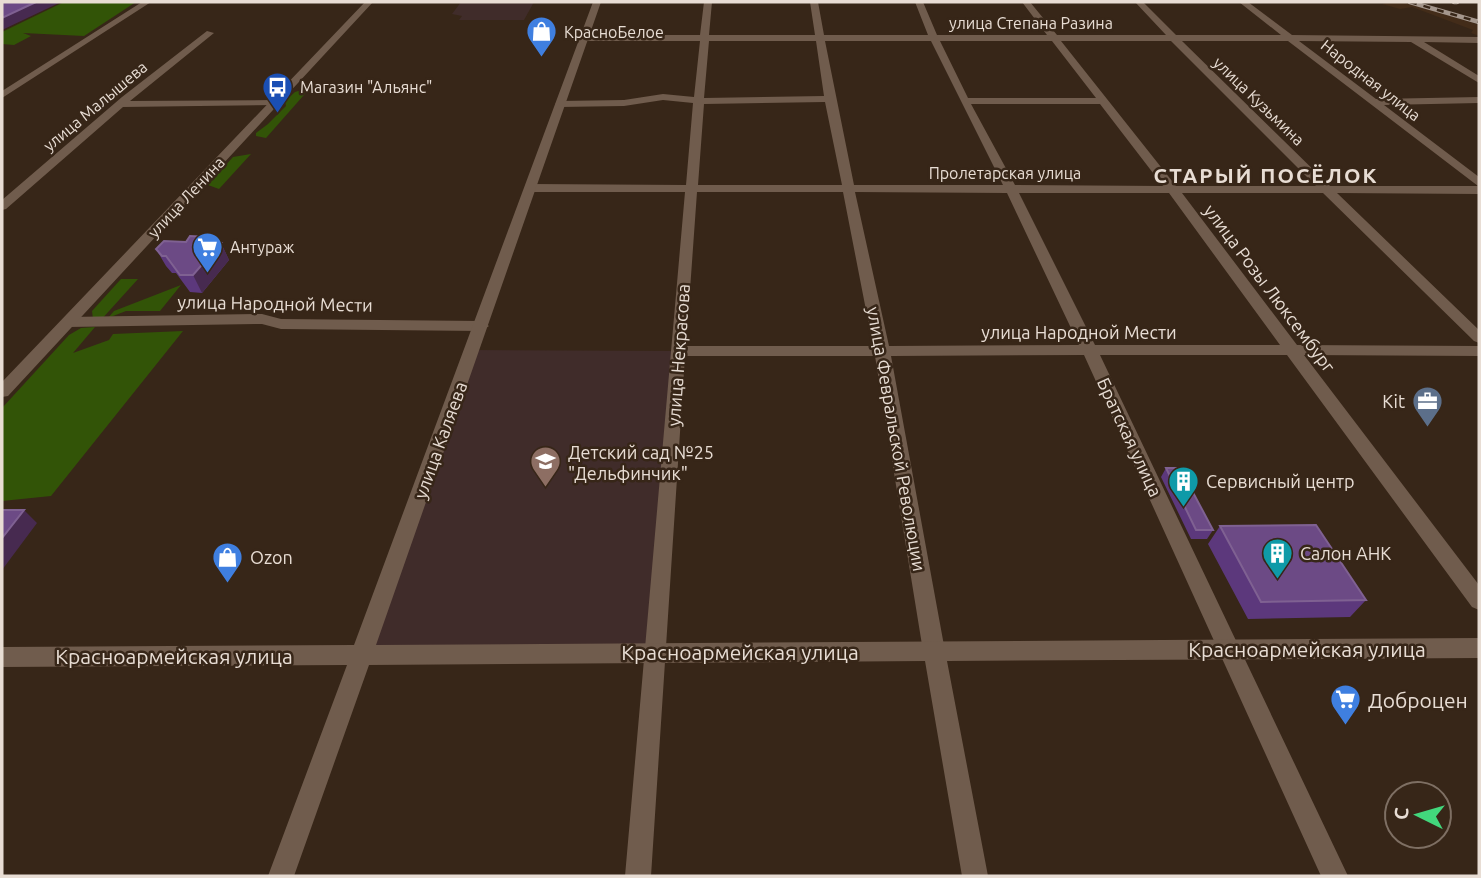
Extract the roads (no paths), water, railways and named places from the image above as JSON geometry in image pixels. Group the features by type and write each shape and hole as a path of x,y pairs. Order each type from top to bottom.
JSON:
{"street":[{"path":"2,96 147,2"},
{"name":"улица Ленина","path":"2,392 369,2"},
{"name":"улица Каляева","path":"281,876 597,2"},
{"name":"улица Некрасова","path":"638,876 689,189 700,102 708,2"},
{"name":"улица Февральской Революции","path":"814,2 830,99 882,352 975,876"},
{"name":"Братская улица","path":"919,2 933,39 1012,188 1231,649 1335,876"},
{"name":"улица Розы Люксембург","path":"1026,2 1172,190 1479,601"},
{"name":"улица Кузьмина","path":"1139,2 1479,338"},
{"name":"Народная улица","path":"1243,2 1479,183"},
{"name":"улица Малышева","path":"2,206 121,104 210,33"},
{"name":"улица Степана Разина","path":"584,38 820,40 1292,37 1479,40"},
{"path":"1412,38 1479,80"},
{"path":"560,104 624,103 663,97 700,102 830,99"},
{"path":"1373,102 1479,100"},
{"path":"965,101 1102,101"},
{"path":"121,104 274,103"},
{"path":"2,188 24,187"},
{"name":"Пролетарская улица","path":"531,188 1479,190"},
{"name":"улица Народной Мести","path":"68,322 262,319 281,324 481,326"},
{"name":"улица Народной Мести","path":"679,351 1479,351"},
{"name":"Красноармейская улица","path":"2,657 1479,648"}],"railway":[{"path":"1410,2 1479,22"}],"place":[{"name":"КрасноБелое","path":"541,59"},
{"name":"Магазин \"Альянс\"","path":"277,114"},
{"name":"Антураж","path":"207,274"},
{"name":"Kit","path":"1428,428"},
{"name":"Детский сад №25 \"Дельфинчик\"","path":"545,489"},
{"name":"Сервисный центр","path":"1183,508"},
{"name":"Салон АНК","path":"1277,580"},
{"name":"Ozon","path":"227,584"},
{"name":"Доброцен","path":"1345,727"}],"district":[{"name":"СТАРЫЙ ПОСЁЛОК","path":"1266,175"}]}
